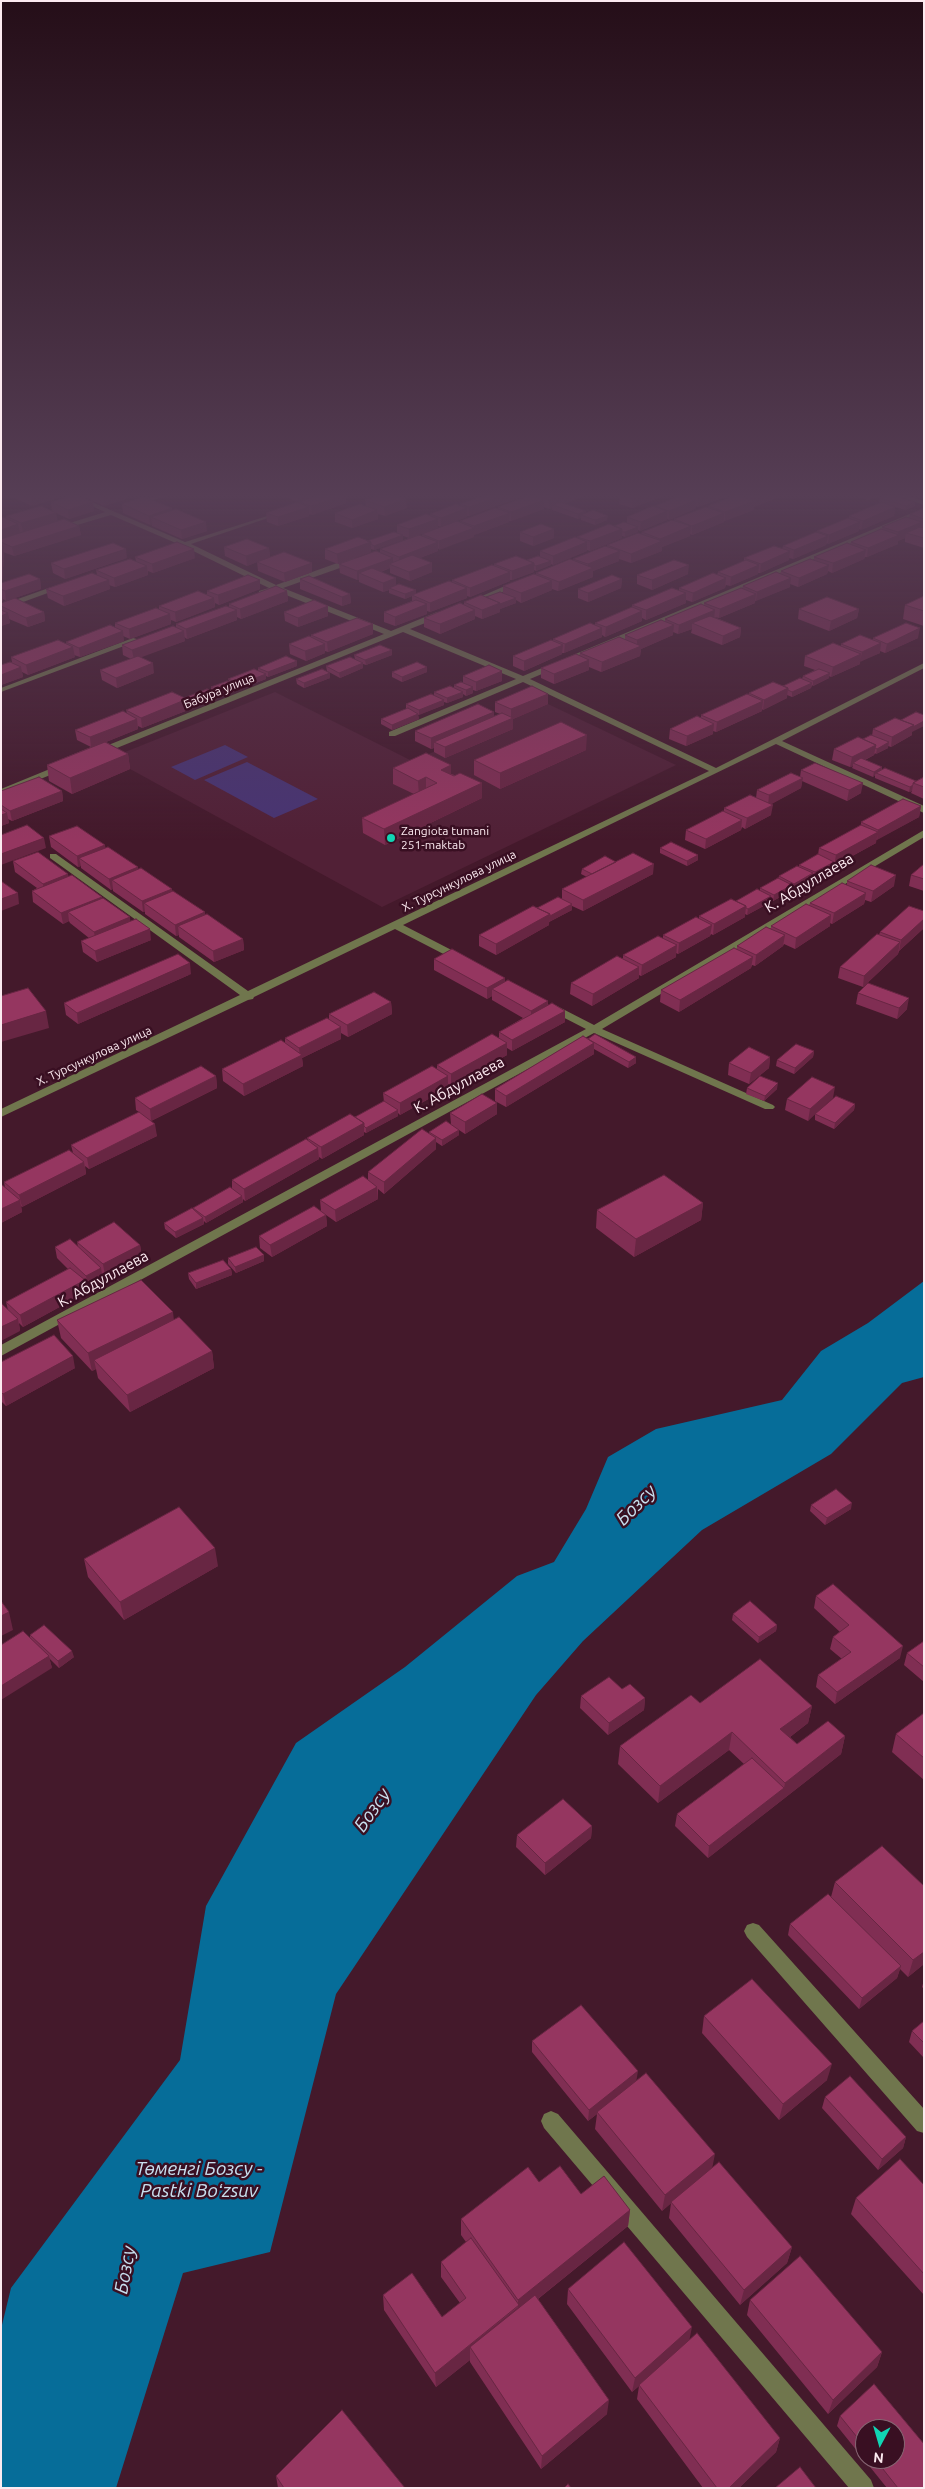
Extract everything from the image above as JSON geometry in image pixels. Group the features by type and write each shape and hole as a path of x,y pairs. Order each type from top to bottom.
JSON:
{"street":[{"path":"329,609 391,634"},
{"path":"392,734 686,609"},
{"name":"Бабура улица","path":"92,755 449,611"},
{"path":"403,629 521,678 716,771"},
{"path":"3,690 149,636"},
{"name":"Х. Турсункулова улица","path":"3,1110 249,997 716,771 924,665"},
{"path":"774,740 924,810"},
{"path":"1,792 74,762"},
{"name":"К. Абдуллаева","path":"1,1351 594,1029 924,833"},
{"path":"53,856 249,997"},
{"path":"396,925 473,966"},
{"path":"542,1002 594,1029 769,1108"},
{"path":"753,1931 924,2124"},
{"path":"551,2122 863,2488"}],"shaded area":[{"name":"Zangiota tumani 251-maktab","path":"275,692 412,761 548,704 676,765 382,907 110,758"},
{"path":"225,745 248,757 195,780 171,767"},
{"path":"247,762 318,799 274,818 204,780"}],"water":[{"name":"Төменгі Бозсу - Pastki Boʻzsuv","path":"924,1281 924,1377 902,1383 831,1454 702,1530 583,1641 536,1695 336,1994 270,2252 183,2273 116,2488 1,2488 1,2329 11,2288 180,2060 206,1906 296,1743 405,1667 517,1576 554,1562 586,1509 608,1457 656,1429 782,1400 821,1351 868,1323"}],"building":[{"path":"8,609 38,609 44,612 26,618"},
{"path":"153,609 159,609 170,614 129,629 115,623"},
{"path":"167,609 183,609 175,612"},
{"path":"217,609 237,610 186,629 176,624"},
{"path":"291,609 320,609 298,618 284,612"},
{"path":"392,609 414,609 395,617 384,612"},
{"path":"445,609 475,610 440,624 424,618"},
{"path":"627,609 642,611 606,627 595,623"},
{"path":"689,609 715,610 679,625 665,619"},
{"path":"799,609 859,609 831,621"},
{"path":"1,610 8,613 1,616"},
{"path":"710,616 741,628 723,636 692,623"},
{"path":"357,618 373,624 327,642 311,635"},
{"path":"661,620 674,625 637,640 625,635"},
{"path":"590,623 602,628 565,644 553,639"},
{"path":"906,623 920,628 887,644 873,638"},
{"path":"110,625 123,631 79,648 66,642"},
{"path":"173,626 184,631 132,650 122,645"},
{"path":"860,635 881,643 862,652 841,644"},
{"path":"309,636 325,644 305,651 289,644"},
{"path":"619,637 641,646 602,662 580,653"},
{"path":"58,640 73,647 26,665 11,657"},
{"path":"551,640 563,645 524,661 513,656"},
{"path":"833,643 861,654 833,667 805,656"},
{"path":"380,645 392,650 365,660 354,655"},
{"path":"576,654 589,660 554,674 541,668"},
{"path":"138,656 153,663 116,678 100,670"},
{"path":"286,656 297,661 268,672 258,668"},
{"path":"350,657 363,663 339,673 326,666"},
{"path":"10,662 21,667 1,675 1,665"},
{"path":"417,662 427,667 402,677 392,672"},
{"path":"489,665 502,671 476,682 463,676"},
{"path":"254,669 266,674 240,684 228,679"},
{"path":"322,669 330,673 304,683 296,679"},
{"path":"819,669 830,673 813,681 803,676"},
{"path":"800,678 812,683 792,692 783,686"},
{"path":"227,681 237,685 221,692 211,687"},
{"path":"461,682 473,687 466,690 454,685"},
{"path":"773,682 788,688 764,700 749,693"},
{"path":"450,686 463,692 447,698 434,692"},
{"path":"532,686 548,694 511,709 495,702"},
{"path":"207,689 216,693 190,703 184,698"},
{"path":"172,692 187,699 141,718 126,710"},
{"path":"431,694 444,700 419,710 406,704"},
{"path":"747,694 763,701 717,722 701,715"},
{"path":"478,704 494,712 431,738 415,731"},
{"path":"408,708 418,714 392,725 381,719"},
{"path":"123,711 137,719 90,737 75,730"},
{"path":"916,712 924,715 924,721 913,727 914,725 901,720"},
{"path":"502,713 513,718 445,747 434,742"},
{"path":"697,716 714,724 687,736 670,729"},
{"path":"895,718 914,725 892,737 873,729"},
{"path":"561,722 587,735 500,773 474,760"},
{"path":"871,735 889,742 877,749 875,748 876,745 863,739"},
{"path":"858,737 876,745 852,757 834,749"},
{"path":"105,742 128,754 70,778 47,765"},
{"path":"426,753 451,765 441,770 454,776 460,773 482,783 384,829 362,818 437,783 426,777 418,781 393,768"},
{"path":"861,758 882,767 874,772 853,763"},
{"path":"815,763 863,783 849,790 801,770"},
{"path":"885,768 916,781 910,787 876,773"},
{"path":"791,773 803,778 769,795 757,790"},
{"path":"39,777 62,791 10,811 1,805 1,791"},
{"path":"924,777 924,787 913,783"},
{"path":"750,795 773,805 747,818 724,808"},
{"path":"903,799 921,806 878,830 861,822"},
{"path":"1,809 7,813 1,815"},
{"path":"723,811 742,820 706,839 686,830"},
{"path":"27,825 44,838 1,854 1,835"},
{"path":"861,825 878,832 836,855 819,848"},
{"path":"77,826 105,845 77,856 49,836"},
{"path":"671,842 698,855 687,861 660,848"},
{"path":"108,847 138,867 109,879 79,858"},
{"path":"38,852 68,874 43,884 13,861"},
{"path":"633,853 654,864 583,900 562,889"},
{"path":"818,854 834,862 815,872 799,865"},
{"path":"605,856 616,862 592,874 582,869"},
{"path":"924,864 924,879 911,875"},
{"path":"871,865 896,875 873,891 847,881"},
{"path":"797,866 813,873 794,884 779,876"},
{"path":"141,868 172,889 142,901 112,880"},
{"path":"72,875 102,897 61,913 32,891"},
{"path":"778,878 792,885 774,895 760,888"},
{"path":"1,881 18,893 1,899"},
{"path":"842,883 866,893 834,913 810,903"},
{"path":"757,889 771,896 748,909 736,901"},
{"path":"173,891 205,912 175,925 144,903"},
{"path":"558,897 572,904 550,916 550,914 537,908"},
{"path":"103,898 130,917 94,932 68,912"},
{"path":"731,899 746,906 714,924 699,916"},
{"path":"806,904 831,915 796,938 771,926"},
{"path":"533,906 550,914 496,944 479,935"},
{"path":"909,906 924,911 924,919 901,940 880,932"},
{"path":"207,914 243,939 213,951 178,926"},
{"path":"696,917 712,925 679,943 663,935"},
{"path":"136,919 150,929 95,951 81,941"},
{"path":"766,927 785,935 756,955 737,946"},
{"path":"877,934 900,942 864,976 840,967"},
{"path":"658,936 677,945 642,965 623,955"},
{"path":"734,948 753,957 680,1000 661,990"},
{"path":"452,949 505,978 487,988 434,959"},
{"path":"178,954 190,963 77,1013 64,1003"},
{"path":"617,956 639,967 593,994 571,983"},
{"path":"508,980 548,1001 531,1011 492,989"},
{"path":"868,983 909,998 899,1008 858,993"},
{"path":"28,988 46,1011 1,1025 1,996"},
{"path":"374,992 391,1002 347,1025 329,1014"},
{"path":"552,1003 565,1011 512,1040 499,1032"},
{"path":"327,1018 341,1027 299,1048 285,1038"},
{"path":"492,1034 507,1043 451,1074 437,1065"},
{"path":"595,1034 636,1057 629,1062 588,1039"},
{"path":"583,1036 594,1043 506,1096 495,1089"},
{"path":"281,1040 302,1055 243,1084 222,1069"},
{"path":"796,1044 814,1051 795,1068 777,1060"},
{"path":"749,1047 770,1057 751,1073 729,1063"},
{"path":"201,1066 216,1076 150,1109 135,1098"},
{"path":"432,1066 448,1076 400,1103 383,1093"},
{"path":"760,1076 778,1083 765,1096 747,1088"},
{"path":"812,1077 835,1087 810,1109 787,1099"},
{"path":"482,1094 497,1103 465,1122 450,1113"},
{"path":"836,1096 855,1104 835,1123 815,1114"},
{"path":"384,1101 398,1110 366,1128 364,1123 355,1117"},
{"path":"139,1112 155,1124 87,1158 71,1145"},
{"path":"350,1114 364,1123 321,1147 307,1138"},
{"path":"446,1121 459,1130 442,1140 429,1132"},
{"path":"422,1129 436,1138 384,1182 368,1172"},
{"path":"306,1139 318,1148 244,1189 232,1180"},
{"path":"69,1150 84,1162 19,1195 4,1182"},
{"path":"664,1175 703,1203 636,1239 597,1210"},
{"path":"363,1176 377,1187 335,1210 320,1200"},
{"path":"1,1184 20,1200 1,1209"},
{"path":"230,1187 242,1196 205,1217 193,1208"},
{"path":"314,1206 326,1215 270,1245 259,1236"},
{"path":"192,1208 203,1218 175,1232 164,1223"},
{"path":"114,1222 140,1245 103,1264 77,1242"},
{"path":"70,1239 101,1268 86,1276 55,1247"},
{"path":"256,1247 264,1255 235,1267 228,1258"},
{"path":"223,1260 231,1269 196,1283 188,1273"},
{"path":"70,1268 85,1280 20,1315 6,1302"},
{"path":"141,1280 173,1312 88,1353 57,1320"},
{"path":"1,1305 18,1319 1,1327"},
{"path":"179,1317 212,1351 127,1395 94,1360"},
{"path":"54,1335 73,1356 3,1394 1,1392 1,1362"},
{"path":"836,1489 852,1503 827,1518 811,1505"},
{"path":"179,1507 215,1548 120,1602 84,1559"},
{"path":"833,1584 903,1646 837,1692 818,1675 851,1652 833,1637 849,1625 816,1596"},
{"path":"1,1601 9,1612 1,1616"},
{"path":"750,1601 777,1625 759,1637 733,1614"},
{"path":"44,1625 72,1651 58,1661 30,1635"},
{"path":"23,1631 49,1656 1,1686 1,1645"},
{"path":"924,1641 924,1667 907,1653"},
{"path":"760,1659 812,1706 780,1729 797,1744 828,1721 845,1736 785,1783 732,1732 660,1786 620,1746 691,1695 700,1703"},
{"path":"609,1677 622,1689 630,1684 645,1698 609,1723 581,1696"},
{"path":"924,1713 924,1758 896,1734"},
{"path":"752,1758 784,1788 709,1846 677,1814"},
{"path":"563,1799 592,1826 545,1863 517,1835"},
{"path":"882,1846 924,1886 924,1952 913,1960 835,1882"},
{"path":"828,1894 901,1966 862,1998 790,1924"},
{"path":"752,1979 832,2064 783,2104 704,2016"},
{"path":"581,2005 638,2071 589,2110 532,2041"},
{"path":"924,2021 924,2043 912,2031"},
{"path":"646,2073 715,2154 665,2195 597,2112"},
{"path":"850,2076 906,2137 882,2159 825,2097"},
{"path":"900,2159 924,2185 924,2274 856,2198"},
{"path":"719,2162 792,2247 744,2290 671,2202"},
{"path":"560,2166 581,2194 604,2176 630,2210 518,2300 461,2219 528,2167 539,2182"},
{"path":"471,2238 519,2305 435,2373 383,2295 412,2273 442,2317 466,2298 441,2262"},
{"path":"624,2242 692,2327 635,2378 568,2289"},
{"path":"800,2256 882,2352 833,2400 750,2300"},
{"path":"535,2295 609,2400 542,2456 470,2347"},
{"path":"697,2333 780,2438 729,2488 717,2488 639,2385"},
{"path":"874,2384 903,2419 855,2419 855,2435 840,2416"},
{"path":"342,2410 405,2488 284,2488 276,2476"},
{"path":"905,2421 924,2444 924,2488 898,2488 883,2469 905,2469"},
{"path":"800,2467 816,2488 775,2488"}],"place":[{"name":"Zangiota tumani 251-maktab","path":"391,838"}],"water label":[{"name":"Бозсу","path":"636,1505"},
{"name":"Бозсу","path":"372,1810"},
{"name":"Бозсу","path":"125,2270"}]}
